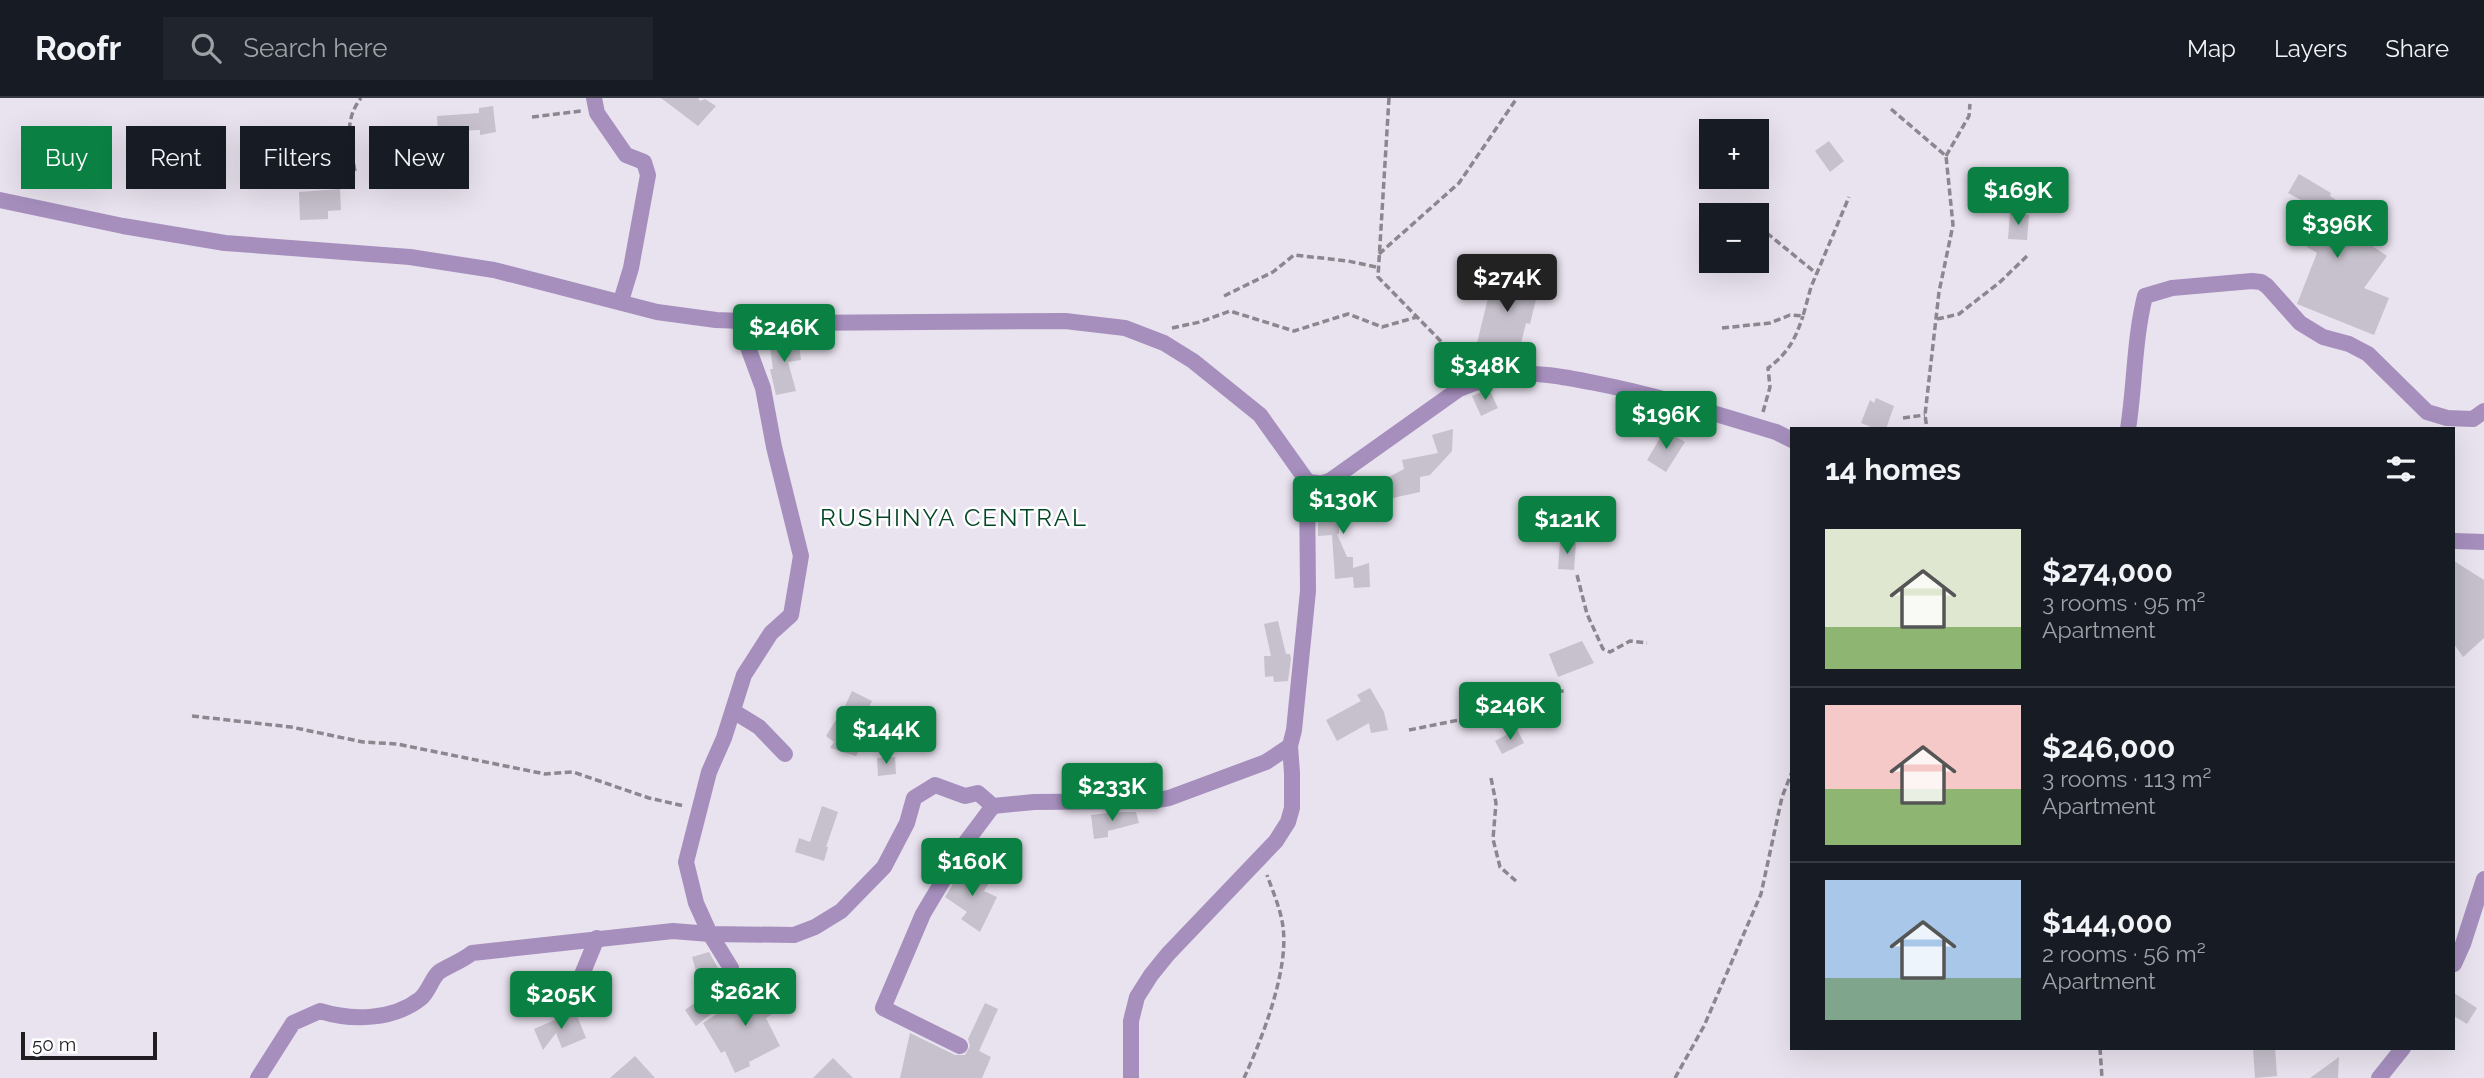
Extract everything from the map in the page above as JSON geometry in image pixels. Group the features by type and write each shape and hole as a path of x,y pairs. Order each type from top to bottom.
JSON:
{"street":[{"path":"596,106 626,155 644,162 648,175 631,268 621,301"},
{"path":"0,200 123,226 225,243 410,257 494,270 657,312 739,323 1065,321 1125,328 1164,343 1193,362 1260,415 1307,481 1308,591 1294,730 1290,746 1292,808 1282,832 1150,975 1137,997 1131,1021 1131,1078"},
{"path":"2128,427 2138,323 2145,296 2172,288 2252,281 2262,282 2267,286 2300,323 2323,337 2349,344 2368,354 2427,412 2447,418 2473,419 2484,411"},
{"path":"731,968 710,934 696,903 686,862 709,772 744,675 771,633 791,615 801,556 762,388 739,323"},
{"path":"1307,481 1324,484 1459,389 1503,375 1562,376 1650,393 1790,439"},
{"path":"2455,541 2484,542"},
{"path":"733,711 759,727 785,754"},
{"path":"258,1078 293,1023 320,1012 335,1016 389,1016 422,998 437,974 472,953 673,931 794,935 815,927 841,911 884,867 907,823 914,798 935,785 965,796 978,793 993,806 1034,802 1152,802 1266,762 1290,746"},
{"path":"960,1046 883,1008 923,914 959,853 993,806"},
{"path":"2455,962 2484,879"},
{"path":"580,997 581,977 597,938"},
{"path":"2379,1078 2401,1050"}],"path":[{"path":"350,126 354,107 361,98"},
{"path":"1390,98 1378,277 1479,381"},
{"path":"1380,254 1460,183 1517,98"},
{"path":"1927,427 1925,415 1940,292 1953,225 1946,156 1969,116 1970,104"},
{"path":"532,117 596,106"},
{"path":"1891,109 1946,156"},
{"path":"1762,428 1763,409 1770,387 1768,368 1785,355 1797,334 1817,274 1849,197"},
{"path":"1769,235 1817,274"},
{"path":"1224,296 1273,272 1294,255 1376,267"},
{"path":"1937,319 1959,314 2000,282 2027,256"},
{"path":"1166,329 1230,312 1294,331 1348,314 1382,327 1417,317"},
{"path":"1722,328 1770,323 1790,315 1803,316"},
{"path":"1903,418 1925,415"},
{"path":"1577,575 1587,614 1603,649 1610,652 1630,641 1647,643"},
{"path":"1409,730 1479,716 1503,707 1512,694 1565,691"},
{"path":"192,716 291,727 363,742 397,744 545,774 573,772 649,798 699,810"},
{"path":"1675,1078 1704,1026 1761,894 1782,797 1790,777"},
{"path":"1491,778 1496,803 1493,839 1500,867 1516,881"},
{"path":"1244,1078 1263,1035 1283,955 1283,927 1261,856"},
{"path":"2100,1050 2102,1078"}],"building":[{"path":"661,98 698,98 700,101 705,99 716,106 698,126"},
{"path":"493,106 496,132 480,135 480,130 469,131 469,126 438,126 437,116 479,113 479,108"},
{"path":"1829,141 1844,161 1830,172 1815,151"},
{"path":"2299,174 2331,193 2330,196 2357,214 2347,229 2387,256 2364,288 2389,298 2374,335 2297,304 2317,253 2307,247 2311,238 2288,227 2301,200 2288,193"},
{"path":"340,189 341,210 328,211 328,219 300,220 299,192"},
{"path":"2010,213 2029,215 2027,240 2008,239"},
{"path":"1496,266 1538,291 1518,356 1476,347"},
{"path":"798,338 801,360 788,362 796,391 776,395 770,369 773,369 769,341"},
{"path":"1489,389 1498,408 1481,416 1472,396"},
{"path":"1876,398 1894,406 1887,427 1871,427 1861,423 1870,400 1874,403"},
{"path":"1453,429 1452,451 1430,475 1420,477 1420,492 1379,501 1381,481 1404,469 1402,460 1438,453 1432,435"},
{"path":"1665,430 1685,442 1666,472 1647,460"},
{"path":"1363,495 1365,514 1339,526 1337,534 1347,557 1353,557 1353,568 1369,563 1370,587 1354,588 1353,577 1335,579 1332,535 1318,536 1318,502 1345,501 1345,496"},
{"path":"1560,542 1576,543 1574,570 1558,569"},
{"path":"2455,562 2484,580 2484,638 2463,657 2455,645"},
{"path":"1278,621 1286,654 1290,654 1291,659 1288,681 1274,682 1273,676 1265,677 1264,656 1271,656 1264,624"},
{"path":"1582,641 1594,663 1558,677 1549,654"},
{"path":"1370,688 1384,712 1388,730 1371,733 1369,723 1337,741 1326,720 1361,701 1357,695"},
{"path":"852,691 872,701 866,713 876,720 856,756 830,748 834,742 826,736 836,720 838,721"},
{"path":"1517,729 1524,743 1502,754 1495,741"},
{"path":"895,757 896,774 878,776 877,758"},
{"path":"1157,761 1163,788 1147,791 1142,765"},
{"path":"822,806 838,812 824,861 795,852 799,838 810,842"},
{"path":"1136,812 1139,823 1108,831 1108,837 1094,839 1091,815"},
{"path":"964,866 989,883 984,891 997,897 980,932 961,919 967,912 945,897"},
{"path":"709,952 718,968 697,975 692,957"},
{"path":"750,986 752,989 762,986 777,1011 766,1018 780,1046 749,1062 750,1066 735,1073 725,1051 721,1053 703,1023 739,1000 736,995"},
{"path":"2455,994 2477,1008 2467,1024 2455,1017"},
{"path":"701,998 712,1013 696,1026 685,1010"},
{"path":"985,1003 998,1009 979,1051 991,1057 982,1078 900,1078 910,1033 955,1055 965,1055 970,1046 968,1039"},
{"path":"575,1011 586,1038 562,1048 556,1033 543,1050 534,1029"},
{"path":"2253,1050 2275,1050 2277,1076 2255,1078"},
{"path":"635,1056 655,1078 610,1078"},
{"path":"2339,1057 2338,1078 2310,1078"},
{"path":"833,1058 853,1078 813,1078"}],"district":[{"name":"RUSHINYA CENTRAL","path":"954,517"}]}
